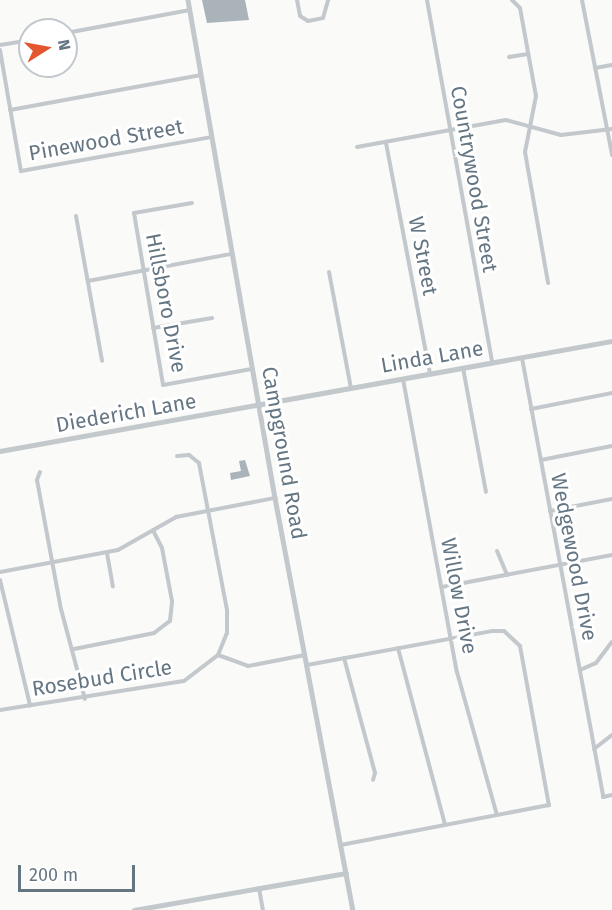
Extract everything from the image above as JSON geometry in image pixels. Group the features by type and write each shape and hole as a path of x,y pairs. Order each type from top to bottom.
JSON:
{"street":[{"name":"Campground Road","path":"188,0 258,405 353,910"},
{"path":"297,0 300,16 308,21 323,18 328,0"},
{"name":"Countrywood Street","path":"427,0 492,363"},
{"path":"512,0 520,9 537,102 526,162 548,283"},
{"path":"582,0 610,129 612,155"},
{"path":"78,31 190,10"},
{"path":"0,45 18,42"},
{"name":"Pinewood Street","path":"0,50 21,171 211,137"},
{"path":"509,57 528,54"},
{"path":"595,68 612,65"},
{"path":"10,110 200,75"},
{"path":"357,147 506,120 573,136 610,129"},
{"name":"W Street","path":"386,143 430,374"},
{"name":"Hillsboro Drive","path":"192,202 134,213 164,385 252,369"},
{"path":"76,216 102,361"},
{"path":"87,281 231,254"},
{"path":"329,272 351,388"},
{"path":"153,328 212,318"},
{"name":"Linda Lane","path":"258,405 612,341"},
{"name":"Wedgewood Drive","path":"522,358 603,797 612,795"},
{"path":"463,368 486,492"},
{"name":"Willow Drive","path":"403,379 452,639 498,815"},
{"path":"531,409 612,393"},
{"name":"Diederich Lane","path":"0,451 258,405"},
{"path":"540,460 612,446"},
{"path":"177,456 189,455 199,464 227,610 227,633 218,655 248,666 305,655"},
{"path":"40,472 37,480 53,562 85,699"},
{"path":"0,572 107,553 176,517 275,498"},
{"path":"550,511 612,499"},
{"path":"74,649 154,633 170,621 172,601 162,548 153,530"},
{"path":"497,550 507,575"},
{"path":"107,553 113,586"},
{"path":"442,587 612,555"},
{"path":"0,580 30,705"},
{"path":"307,665 504,631 520,646 549,805 341,845"},
{"path":"580,670 596,663 612,642"},
{"path":"398,648 445,825"},
{"name":"Rosebud Circle","path":"0,710 85,699 183,681 218,655"},
{"path":"344,658 375,773 373,780"},
{"path":"594,748 612,735"},
{"path":"134,910 346,873"},
{"path":"259,887 263,910"}],"building":[{"path":"202,0 245,0 249,20 207,23"},
{"path":"245,460 250,476 231,480 230,473 241,471 239,461"}]}
